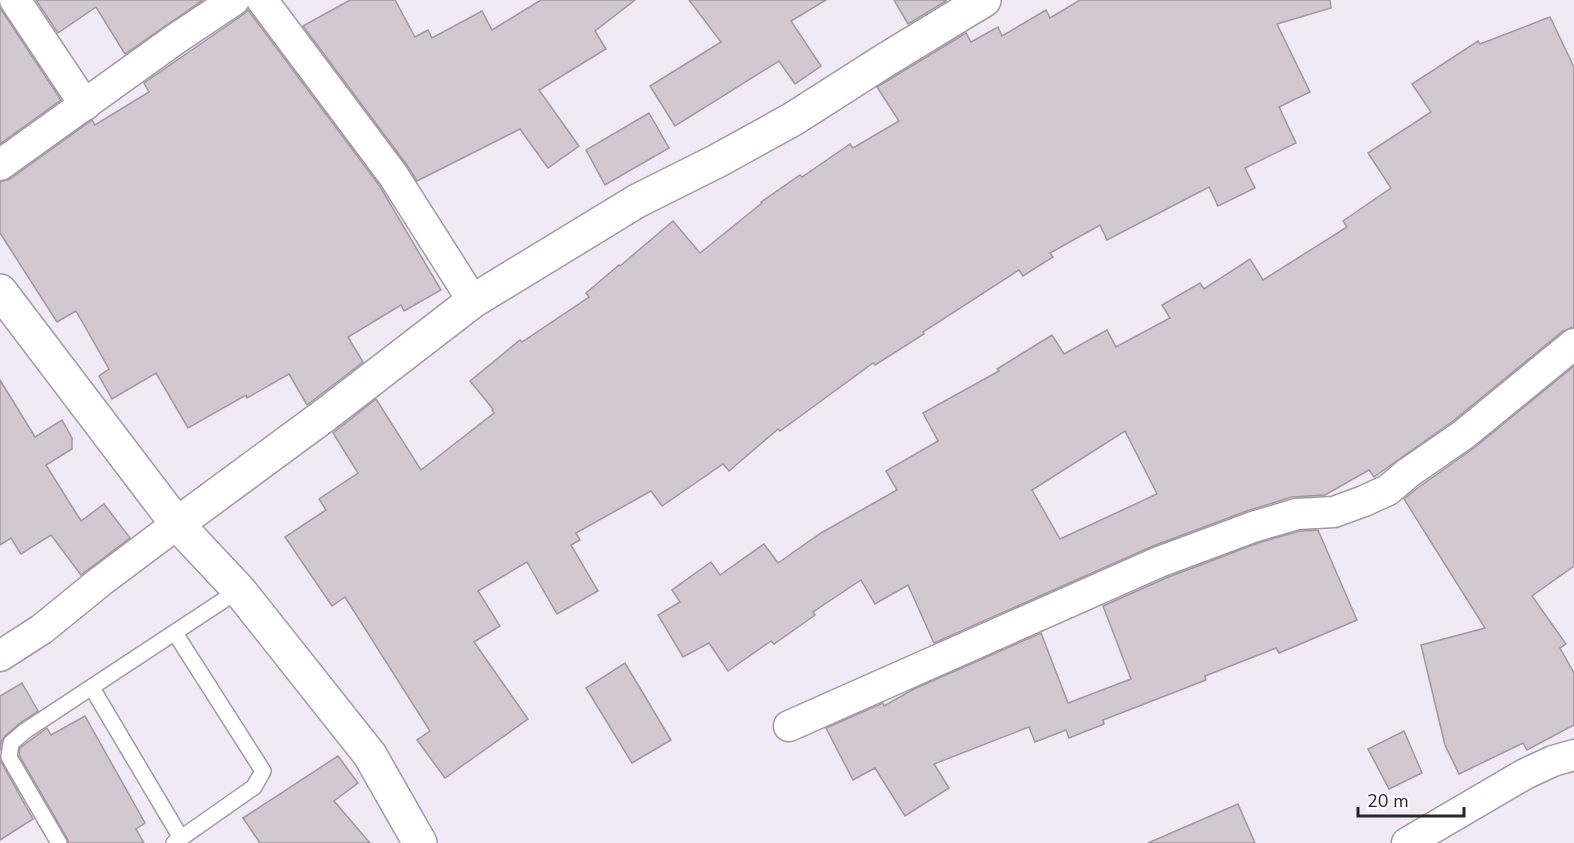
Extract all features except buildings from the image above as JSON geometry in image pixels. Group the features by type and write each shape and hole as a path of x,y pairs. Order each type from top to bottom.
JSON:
{"street":[{"path":"15,0 85,105"},
{"path":"0,165 234,0"},
{"path":"262,0 393,175 473,301"},
{"path":"0,656 42,629 101,581 325,415 473,301 637,201 717,161 793,119 984,0"},
{"path":"0,291 177,524 239,590 370,755 420,843"},
{"path":"789,726 1159,562 1253,527 1297,514 1334,512 1388,490 1408,473 1463,435 1574,344"},
{"path":"1407,843 1525,774 1553,761 1574,755"}],"lane":[{"path":"59,843 9,757 11,743 25,731 239,590"},
{"path":"92,688 178,841 254,787 262,771 175,633"}]}
